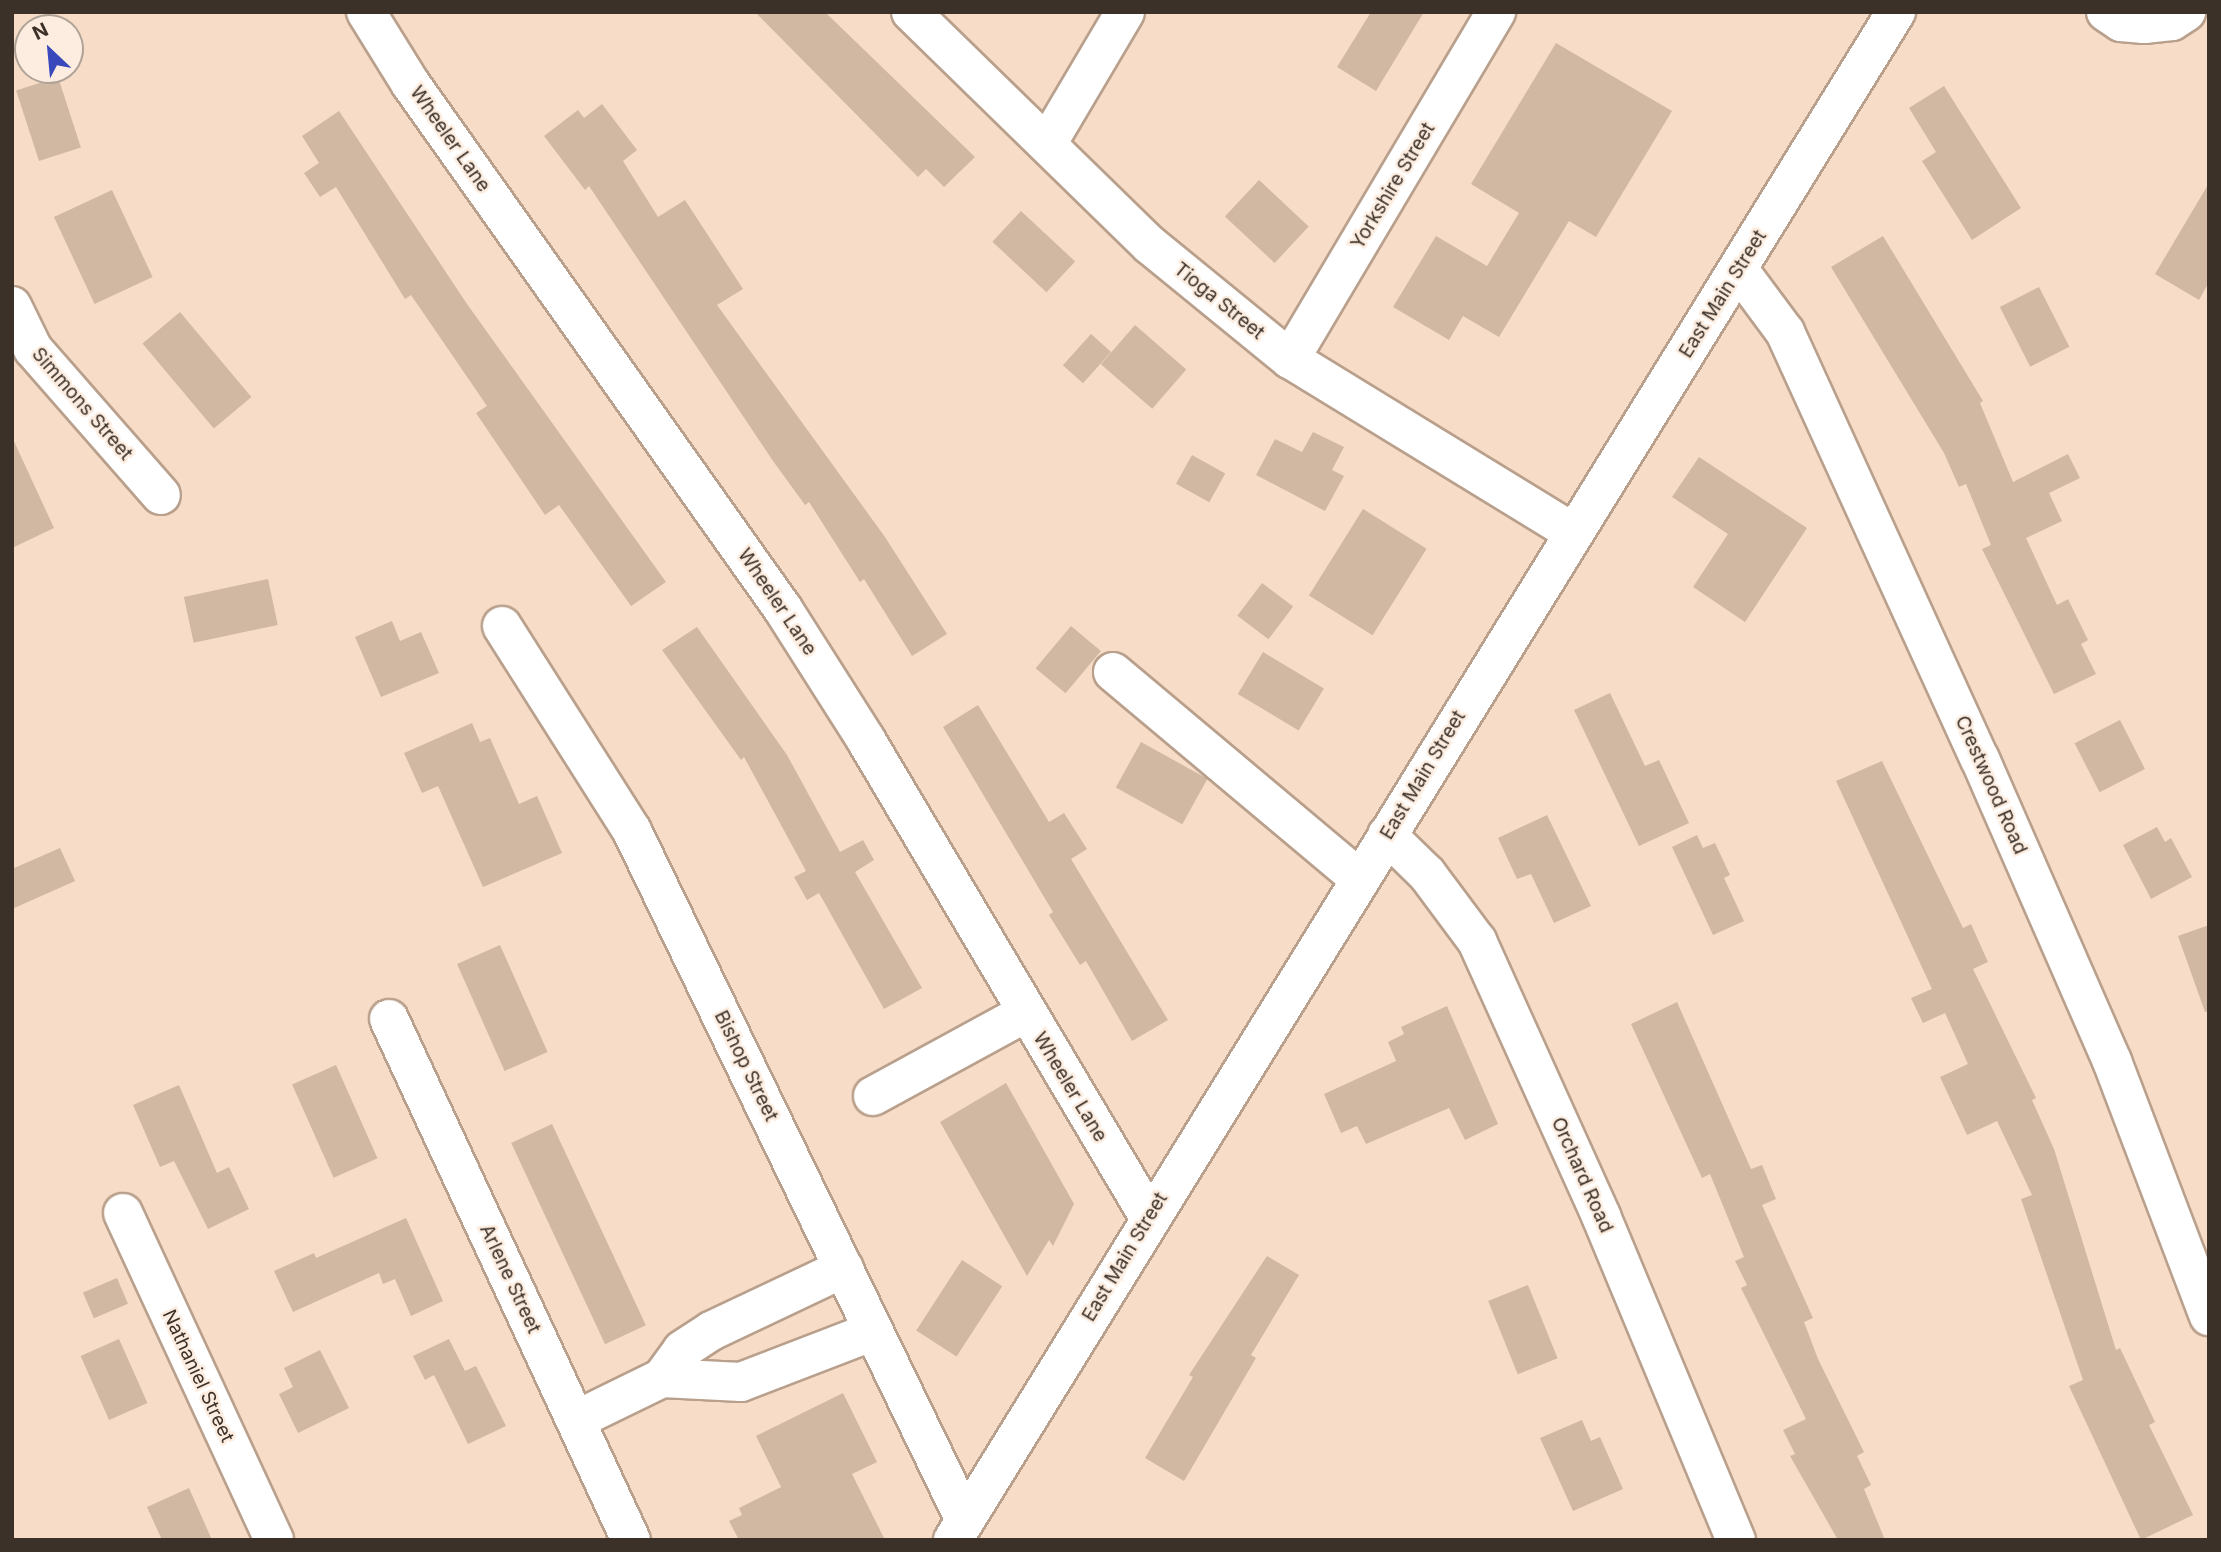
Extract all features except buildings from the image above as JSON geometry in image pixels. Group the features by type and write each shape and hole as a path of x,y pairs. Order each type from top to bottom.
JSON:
{"main road":[{"name":"Wheeler Lane","path":"366,12 410,83 783,609 866,740 1025,1013 1149,1217"},
{"name":"Tioga Street","path":"911,12 1150,245 1290,359 1573,532"},
{"path":"1047,144 1125,12"},
{"name":"Yorkshire Street","path":"1290,359 1496,12"},
{"name":"East Main Street","path":"959,1530 1149,1217 1573,532 1739,270 1896,12"},
{"path":"2106,12 2130,24 2179,17"},
{"name":"Crestwood Road","path":"1739,270 1785,332 1980,758 2112,1061 2209,1316"},
{"name":"Simmons Street","path":"12,306 33,349 161,495"},
{"name":"Bishop Street","path":"502,626 632,831 874,1331 959,1530"},
{"path":"1113,672 1360,879"},
{"name":"Orchard Road","path":"1387,835 1427,874 1476,942 1601,1216 1736,1540"},
{"path":"873,1096 1025,1013"},
{"name":"Arlene Street","path":"389,1019 631,1540"},
{"name":"Nathaniel Street","path":"123,1213 274,1540"},
{"path":"576,1420 662,1378 682,1350 711,1331 844,1268"},
{"path":"662,1378 741,1382 874,1331"}]}
